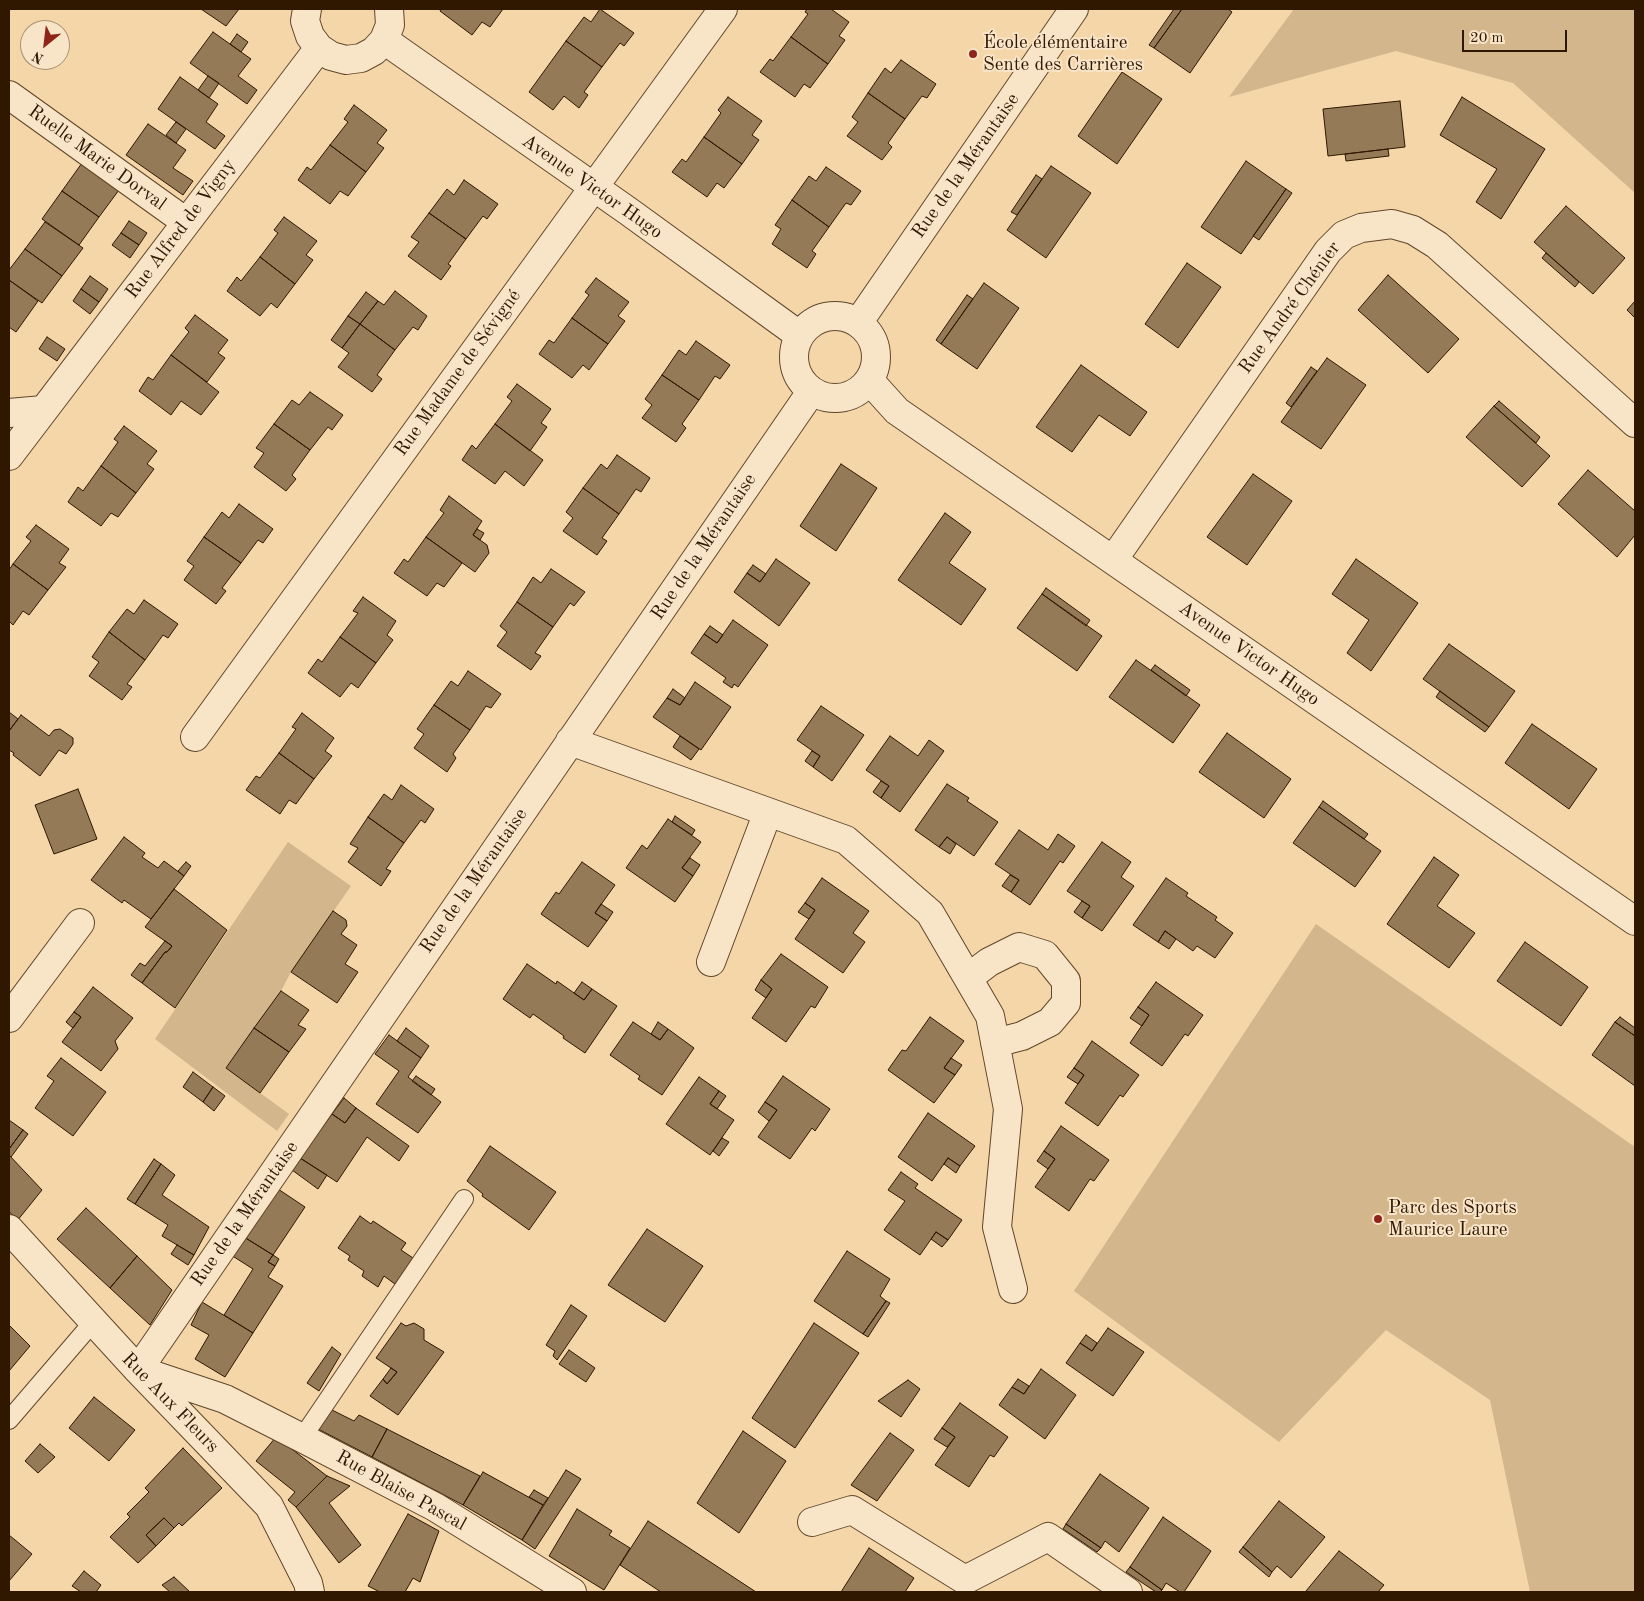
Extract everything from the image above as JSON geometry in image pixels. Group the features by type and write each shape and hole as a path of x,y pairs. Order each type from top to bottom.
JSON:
{"street":[{"path":"307,9 305,21 310,36 319,48 331,56 346,60 361,58 374,51 384,40 390,24 389,9"},
{"name":"Rue Madame de Sévigné","path":"195,737 723,9"},
{"name":"Rue de la Mérantaise","path":"858,323 1074,9"},
{"name":"Avenue Victor Hugo","path":"384,40 799,335"},
{"name":"Rue Alfred de Vigny","path":"9,456 319,48"},
{"name":"Ruelle Marie Dorval","path":"9,95 186,222"},
{"name":"Rue André Chénier","path":"1114,560 1328,251 1344,235 1362,228 1392,224 1413,230 1437,244 1635,424"},
{"path":"846,317 858,323 867,332 873,343 876,355 870,380 849,396 824,397 811,392 796,372 793,360 794,347 799,335 808,325 820,318 846,317"},
{"name":"Avenue Victor Hugo","path":"870,380 898,410 1635,921"},
{"name":"Rue de la Mérantaise","path":"138,1370 811,392"},
{"path":"9,413 43,410"},
{"path":"570,741 846,840 930,912 990,1016 1008,1109 997,1227 1013,1289"},
{"path":"711,962 768,812"},
{"path":"9,1018 80,923"},
{"path":"968,978 989,962 1019,947 1045,955 1066,981 1066,1003 1050,1022 1022,1036 995,1043"},
{"name":"Rue Aux Fleurs","path":"9,1229 138,1370 269,1506 308,1583 310,1592"},
{"name":"Rue Blaise Pascal","path":"138,1370 225,1399 435,1506 572,1592"},
{"path":"812,1522 852,1510 965,1580 1048,1537 1128,1592"}],"lane":[{"path":"302,1438 464,1199"},
{"path":"9,1420 94,1321"}],"shaded area":[{"path":"1294,9 1635,9 1635,193 1513,83 1396,51 1229,97"},
{"path":"288,842 351,886 291,972 281,991 226,1068 289,1114 277,1131 155,1039"},
{"name":"Parc des Sports Maurice Laure","path":"1316,924 1635,1147 1635,1592 1530,1592 1490,1400 1386,1330 1279,1442 1074,1291"}],"building":[{"path":"201,9 239,9 226,26"},
{"path":"441,9 503,9 490,27 482,22 472,35 440,11"},
{"path":"600,9 634,33 624,46 620,43 602,67 566,41 584,17 591,22"},
{"path":"807,9 831,9 849,22 839,36 845,40 828,64 791,37 808,14 805,12"},
{"path":"1174,9 1182,9 1154,48 1149,45"},
{"path":"1182,9 1228,9 1232,12 1190,73 1154,48"},
{"path":"213,32 251,59 238,76 257,90 247,104 190,63"},
{"path":"237,34 248,42 241,52 230,44"},
{"path":"791,37 828,64 810,88 804,84 795,97 760,72 770,59 773,61"},
{"path":"566,41 602,67 584,92 588,95 579,108 564,96 553,110 529,92"},
{"path":"901,60 936,84 927,98 922,96 905,119 868,93 885,68 891,73"},
{"path":"1122,72 1162,99 1117,164 1078,136"},
{"path":"208,76 219,83 209,98 198,90"},
{"path":"180,77 218,104 206,122 225,136 215,149 158,109"},
{"path":"868,93 905,119 888,143 892,147 882,160 847,136 858,122 852,117"},
{"path":"728,97 762,121 752,135 759,140 742,164 704,137 721,113 718,110"},
{"path":"1462,97 1545,149 1501,219 1476,202 1497,169 1440,135"},
{"path":"1400,101 1405,147 1328,156 1323,109"},
{"path":"354,105 387,130 377,143 384,148 366,172 330,145 348,122 344,119"},
{"path":"176,122 186,129 176,143 166,135"},
{"path":"148,124 186,150 173,168 193,181 183,195 126,155"},
{"path":"704,137 742,164 724,188 717,183 707,197 672,172 682,159 686,162"},
{"path":"330,145 366,172 348,196 340,191 330,204 298,180 307,167 311,170"},
{"path":"1388,149 1389,156 1346,161 1345,154"},
{"path":"1246,161 1286,189 1241,254 1201,227"},
{"path":"82,163 119,190 99,217 62,191"},
{"path":"1051,166 1091,193 1046,258 1007,230"},
{"path":"826,167 861,191 851,205 846,203 829,227 792,200 809,176 816,181"},
{"path":"1036,175 1042,179 1017,215 1011,212"},
{"path":"464,180 498,204 487,219 483,216 466,239 429,213 447,189 454,195"},
{"path":"1286,189 1292,193 1259,240 1253,236"},
{"path":"62,191 99,217 79,245 42,219"},
{"path":"792,200 829,227 812,251 816,254 807,268 772,244 781,229 775,225"},
{"path":"1566,206 1625,258 1593,294 1534,242"},
{"path":"429,213 466,239 448,264 451,266 441,280 408,256 419,242 411,237"},
{"path":"284,217 317,241 306,255 313,260 295,284 260,257 278,233 274,230"},
{"path":"129,221 147,233 139,245 121,233"},
{"path":"45,222 83,248 62,276 25,249"},
{"path":"121,233 139,245 130,258 112,245"},
{"path":"25,249 62,276 42,303 9,280 9,270"},
{"path":"1546,253 1579,282 1575,287 1542,258"},
{"path":"260,257 295,284 277,308 271,303 260,316 227,291 237,277 241,281"},
{"path":"1187,263 1221,287 1178,348 1145,324"},
{"path":"1388,275 1459,339 1428,373 1358,310"},
{"path":"90,276 108,289 99,302 81,289"},
{"path":"596,278 629,302 618,316 625,321 608,344 572,318 589,295 585,292"},
{"path":"9,280 38,301 16,332 9,327"},
{"path":"984,283 1019,308 977,369 941,344"},
{"path":"81,289 99,302 90,314 73,301"},
{"path":"395,291 427,316 418,330 413,327 395,350 360,324 378,301 384,305"},
{"path":"366,292 378,301 360,324 348,316"},
{"path":"967,295 973,299 941,344 936,340"},
{"path":"1635,301 1635,318 1627,310"},
{"path":"195,315 228,340 218,353 225,358 207,382 171,355 189,332 185,328"},
{"path":"348,316 360,324 342,348 331,340"},
{"path":"572,318 608,344 589,370 583,365 572,378 539,354 549,340 554,343"},
{"path":"360,324 395,350 377,375 382,379 372,392 338,367 349,353 342,348"},
{"path":"47,337 65,349 57,361 39,349"},
{"path":"696,341 730,365 720,379 715,376 699,400 662,375 679,350 686,355"},
{"path":"171,355 219,392 201,415 181,401 171,415 139,391 148,377 153,380"},
{"path":"1327,358 1366,385 1321,449 1281,422"},
{"path":"1081,365 1147,412 1130,436 1099,415 1072,452 1036,427"},
{"path":"1311,367 1317,371 1291,407 1286,403"},
{"path":"662,375 699,400 682,424 686,428 676,442 642,418 652,405 645,399"},
{"path":"517,384 551,409 541,423 547,427 530,451 495,424 512,401 507,397"},
{"path":"310,392 343,415 332,430 328,427 310,450 274,424 292,400 299,405"},
{"path":"1499,401 1540,437 1536,443 1494,406"},
{"path":"1494,406 1550,456 1522,487 1466,437"},
{"path":"274,424 310,450 292,475 296,479 286,491 254,467 264,453 256,448"},
{"path":"495,424 543,460 524,486 505,471 495,484 462,460 472,445 476,449"},
{"path":"124,426 157,451 147,464 154,469 136,493 101,466 118,442 114,439"},
{"path":"617,455 650,478 641,492 636,489 619,514 583,488 601,464 607,469"},
{"path":"841,464 877,488 836,551 800,526"},
{"path":"101,466 136,493 118,517 111,513 101,526 68,502 78,487 83,491"},
{"path":"1588,470 1635,511 1635,535 1617,557 1558,504"},
{"path":"1253,474 1292,501 1247,565 1207,537"},
{"path":"583,488 619,514 602,538 607,541 597,555 563,531 573,518 566,512"},
{"path":"449,496 482,521 473,535 487,545 489,553 475,572 426,537 444,513 440,510"},
{"path":"239,504 273,529 263,543 258,540 241,563 204,537 222,512 229,518"},
{"path":"945,513 971,532 949,563 986,589 961,625 898,580"},
{"path":"36,525 69,549 59,563 66,567 48,590 13,564 31,541 26,537"},
{"path":"477,529 484,533 480,540 473,535"},
{"path":"204,537 241,563 222,588 226,591 216,604 184,580 194,566 187,561"},
{"path":"426,537 462,563 444,587 437,583 427,596 394,573 404,559 408,562"},
{"path":"776,559 810,583 779,626 734,592 747,573 760,582"},
{"path":"1356,559 1418,603 1371,671 1347,653 1369,620 1332,594"},
{"path":"13,564 48,590 29,615 23,611 13,625 9,621 9,570"},
{"path":"753,565 766,574 760,582 747,573"},
{"path":"551,569 585,592 574,606 570,603 553,627 517,602 533,577 541,583"},
{"path":"1046,588 1090,620 1086,626 1042,594"},
{"path":"1042,594 1102,636 1077,671 1017,628"},
{"path":"363,597 396,621 387,635 393,640 376,663 340,637 358,613 353,611"},
{"path":"144,600 178,624 168,638 163,635 145,660 109,632 127,609 134,614"},
{"path":"517,602 553,627 535,653 541,656 531,670 497,646 507,632 500,626"},
{"path":"733,620 768,645 738,687 734,684 732,688 723,682 726,678 691,653 704,634 717,643"},
{"path":"710,626 723,635 717,643 704,634"},
{"path":"109,632 145,660 127,684 132,687 122,700 89,676 99,662 92,657"},
{"path":"340,637 376,663 358,688 351,683 340,697 308,673 318,659 322,662"},
{"path":"1449,644 1515,691 1489,727 1423,679"},
{"path":"1136,660 1200,705 1173,743 1109,697"},
{"path":"1155,665 1190,690 1186,696 1151,670"},
{"path":"468,671 501,694 491,708 486,706 470,730 434,705 451,681 458,686"},
{"path":"695,682 731,707 701,750 653,717 667,698 680,705"},
{"path":"673,689 685,698 680,705 667,698"},
{"path":"1440,691 1489,727 1485,732 1436,697"},
{"path":"434,705 470,730 453,754 456,758 447,772 414,748 424,734 417,729"},
{"path":"821,706 864,735 832,781 813,767 820,756 797,740"},
{"path":"9,712 18,719 9,731"},
{"path":"302,713 334,738 325,751 332,756 314,779 279,753 296,729 292,727"},
{"path":"21,715 49,736 54,730 60,729 73,738 73,744 66,754 59,750 40,776 9,750 9,731"},
{"path":"1532,724 1597,769 1569,809 1505,763"},
{"path":"1227,733 1291,779 1264,818 1199,772"},
{"path":"680,736 699,749 691,760 673,747"},
{"path":"890,736 918,756 929,740 944,751 900,812 881,798 889,786 866,770"},
{"path":"812,751 820,756 813,767 805,761"},
{"path":"279,753 314,779 296,804 289,800 280,814 246,790 256,776 260,778"},
{"path":"881,781 889,786 881,798 873,792"},
{"path":"947,784 969,798 967,801 998,822 974,856 947,837 939,847 915,830"},
{"path":"401,785 434,809 425,823 421,820 404,843 368,817 384,794 392,800"},
{"path":"78,789 97,839 54,854 35,805"},
{"path":"1323,801 1368,834 1364,839 1319,807"},
{"path":"1319,807 1381,851 1355,887 1293,843"},
{"path":"675,816 695,830 692,835 672,822"},
{"path":"368,817 404,843 386,869 391,871 381,886 348,862 358,848 350,844"},
{"path":"668,819 701,842 682,868 693,876 675,902 626,868 642,845 647,849"},
{"path":"1019,830 1048,850 1058,834 1075,846 1063,863 1060,861 1030,905 1011,892 1019,880 995,864"},
{"path":"124,837 145,853 142,857 158,868 164,861 184,876 151,919 124,900 122,903 91,880"},
{"path":"947,837 956,844 950,854 939,847"},
{"path":"1102,842 1131,862 1121,877 1134,886 1102,931 1082,918 1090,906 1067,891"},
{"path":"1434,857 1459,875 1437,906 1475,933 1449,968 1387,924"},
{"path":"690,858 700,865 693,876 682,868"},
{"path":"186,862 191,866 184,876 178,871"},
{"path":"582,862 615,885 595,913 607,921 588,947 541,914 556,892 559,894"},
{"path":"1010,875 1019,880 1011,892 1002,886"},
{"path":"822,878 869,911 853,933 865,942 843,973 795,939 815,910 805,903"},
{"path":"1166,878 1188,893 1186,896 1217,917 1215,920 1233,933 1215,958 1197,946 1193,951 1165,931 1158,942 1133,925"},
{"path":"174,889 227,930 175,1008 142,983 165,952 172,946 145,927"},
{"path":"1082,901 1090,906 1082,918 1074,912"},
{"path":"805,903 815,910 809,919 798,912"},
{"path":"601,904 613,912 607,921 595,913"},
{"path":"333,911 346,920 347,926 341,934 357,945 345,964 358,972 337,1003 291,972"},
{"path":"1165,931 1176,939 1169,949 1158,942"},
{"path":"165,941 172,946 165,952 142,983 131,975 140,963 145,966"},
{"path":"1525,942 1588,987 1561,1026 1497,981"},
{"path":"781,954 828,987 815,1008 811,1006 786,1042 752,1018 772,989 761,980"},
{"path":"527,964 556,984 557,981 584,1000 592,989 617,1006 585,1053 533,1014 530,1018 503,999"},
{"path":"761,980 772,989 766,998 755,990"},
{"path":"582,982 592,989 584,1000 574,993"},
{"path":"1156,982 1203,1015 1188,1036 1185,1034 1162,1066 1130,1043 1149,1015 1138,1007"},
{"path":"93,987 133,1018 115,1041 118,1049 101,1071 62,1042 81,1017 74,1012"},
{"path":"281,991 309,1010 298,1025 306,1029 289,1052 254,1028"},
{"path":"1138,1007 1149,1015 1142,1026 1130,1018"},
{"path":"74,1012 81,1017 73,1028 66,1022"},
{"path":"930,1017 964,1041 944,1068 955,1075 934,1103 888,1070 902,1050 906,1051"},
{"path":"1620,1017 1635,1028 1635,1036 1615,1022"},
{"path":"633,1022 660,1040 668,1029 694,1048 662,1095 638,1079 640,1076 610,1055"},
{"path":"658,1022 668,1029 660,1040 651,1034"},
{"path":"1615,1022 1635,1036 1635,1086 1592,1055"},
{"path":"254,1028 289,1052 260,1093 226,1068"},
{"path":"406,1028 429,1046 421,1058 397,1041"},
{"path":"389,1035 421,1058 408,1077 441,1102 418,1133 376,1104 399,1071 375,1054"},
{"path":"1092,1041 1139,1075 1123,1097 1120,1095 1098,1126 1065,1103 1084,1075 1074,1068"},
{"path":"61,1058 106,1092 73,1136 35,1108 54,1081 47,1076"},
{"path":"951,1058 962,1065 955,1075 944,1068"},
{"path":"1074,1068 1084,1075 1078,1084 1067,1077"},
{"path":"193,1072 213,1087 203,1102 183,1087"},
{"path":"416,1076 435,1089 431,1095 412,1081"},
{"path":"783,1076 830,1109 815,1131 812,1128 790,1159 758,1137 777,1110 765,1102"},
{"path":"699,1077 719,1091 710,1104 734,1120 710,1155 666,1124"},
{"path":"213,1087 225,1096 214,1111 203,1102"},
{"path":"719,1091 726,1096 717,1109 710,1104"},
{"path":"344,1098 356,1108 345,1123 332,1114"},
{"path":"765,1102 777,1110 769,1121 758,1112"},
{"path":"356,1108 409,1146 399,1161 367,1137 337,1182 300,1158 332,1114 345,1123"},
{"path":"928,1113 975,1146 960,1166 948,1158 932,1181 898,1157"},
{"path":"9,1120 23,1130 9,1149"},
{"path":"1061,1126 1109,1160 1094,1181 1090,1179 1069,1211 1035,1187 1055,1159 1044,1151"},
{"path":"23,1130 28,1134 11,1157 9,1149"},
{"path":"722,1138 729,1142 719,1156 713,1151"},
{"path":"490,1146 556,1192 529,1230 482,1196 483,1194 467,1181"},
{"path":"1044,1151 1055,1159 1048,1169 1037,1161"},
{"path":"9,1155 42,1190 17,1221 9,1211"},
{"path":"300,1158 327,1175 318,1189 292,1170"},
{"path":"948,1158 960,1166 956,1173 944,1164"},
{"path":"154,1159 161,1164 135,1204 127,1199"},
{"path":"161,1164 175,1175 162,1195 209,1227 194,1255 162,1236 168,1225 135,1204"},
{"path":"901,1172 918,1184 915,1188 962,1220 948,1240 936,1232 920,1255 884,1230 905,1201 888,1190"},
{"path":"278,1189 305,1207 273,1255 244,1237"},
{"path":"86,1208 137,1256 110,1288 57,1239"},
{"path":"360,1216 371,1224 373,1221 406,1243 401,1250 413,1258 395,1284 384,1276 378,1287 362,1276 364,1271 348,1260 350,1256 338,1248"},
{"path":"647,1229 703,1266 665,1322 608,1285"},
{"path":"936,1232 948,1240 942,1247 931,1239"},
{"path":"244,1237 273,1255 268,1262 275,1266 268,1277 283,1286 253,1333 224,1315 253,1269 231,1255"},
{"path":"177,1245 194,1255 188,1265 171,1254"},
{"path":"847,1251 890,1279 880,1296 886,1301 863,1334 814,1301"},
{"path":"273,1255 279,1259 275,1266 268,1262"},
{"path":"137,1256 172,1290 150,1325 110,1288"},
{"path":"886,1301 890,1303 868,1337 863,1334"},
{"path":"202,1302 253,1333 225,1377 195,1359 209,1335 191,1325"},
{"path":"571,1305 587,1316 557,1360 553,1356 555,1351 546,1345"},
{"path":"401,1323 406,1326 414,1323 424,1329 424,1340 444,1352 398,1415 370,1396 383,1379 387,1384 397,1372 376,1358"},
{"path":"814,1323 859,1353 795,1448 752,1418"},
{"path":"9,1325 30,1346 9,1371"},
{"path":"1108,1328 1144,1352 1113,1396 1066,1363 1080,1343 1092,1351"},
{"path":"1086,1335 1097,1343 1092,1351 1080,1343"},
{"path":"332,1347 341,1354 319,1391 307,1383"},
{"path":"569,1350 595,1368 586,1382 559,1364"},
{"path":"391,1368 397,1372 387,1384 383,1379"},
{"path":"1041,1369 1076,1395 1045,1439 999,1405 1012,1387 1024,1394"},
{"path":"1018,1379 1029,1386 1024,1394 1012,1387"},
{"path":"908,1380 920,1389 901,1417 878,1401"},
{"path":"94,1397 135,1430 109,1461 69,1428"},
{"path":"960,1403 1008,1437 994,1457 990,1455 969,1487 935,1465 955,1437 942,1428"},
{"path":"330,1409 354,1421 359,1415 387,1429 372,1457 318,1429"},
{"path":"942,1428 955,1437 947,1447 934,1439"},
{"path":"387,1429 480,1476 463,1505 372,1457"},
{"path":"743,1431 786,1461 739,1533 697,1503"},
{"path":"890,1433 914,1450 877,1501 851,1485"},
{"path":"276,1437 327,1476 296,1507 288,1500 295,1492 256,1461"},
{"path":"40,1444 55,1457 38,1473 25,1461"},
{"path":"183,1448 222,1488 182,1526 179,1523 174,1528 164,1518 146,1535 156,1546 138,1563 110,1537 130,1517 127,1514 149,1492 145,1488"},
{"path":"566,1470 581,1479 535,1549 522,1540"},
{"path":"483,1472 543,1505 522,1540 463,1505"},
{"path":"1100,1474 1149,1508 1119,1552 1105,1541 1101,1548 1066,1524"},
{"path":"327,1476 350,1486 329,1503 361,1545 339,1563 296,1507"},
{"path":"534,1490 548,1498 543,1505 529,1497"},
{"path":"1279,1501 1325,1537 1291,1578 1277,1566 1272,1572 1243,1547"},
{"path":"577,1509 612,1531 609,1535 630,1548 604,1590 549,1556"},
{"path":"408,1514 439,1531 420,1582 413,1578 405,1592 380,1592 368,1586"},
{"path":"1163,1517 1211,1551 1184,1592 1180,1592 1166,1583 1162,1590 1130,1567"},
{"path":"164,1518 174,1528 156,1546 146,1535"},
{"path":"648,1521 756,1592 661,1592 620,1565"},
{"path":"1066,1524 1101,1548 1097,1552 1063,1529"},
{"path":"9,1535 32,1554 9,1581"},
{"path":"1243,1547 1272,1572 1269,1577 1239,1552"},
{"path":"869,1548 914,1578 905,1592 841,1592"},
{"path":"1339,1551 1384,1585 1378,1592 1306,1591"},
{"path":"1130,1567 1162,1590 1156,1592 1126,1572"},
{"path":"84,1571 101,1585 96,1592 81,1592 72,1586"},
{"path":"174,1577 188,1592 170,1592 162,1585"}],"place":[{"name":"École élémentaire Sente des Carrières","path":"973,54"},
{"name":"Parc des Sports Maurice Laure","path":"1378,1219"}]}
